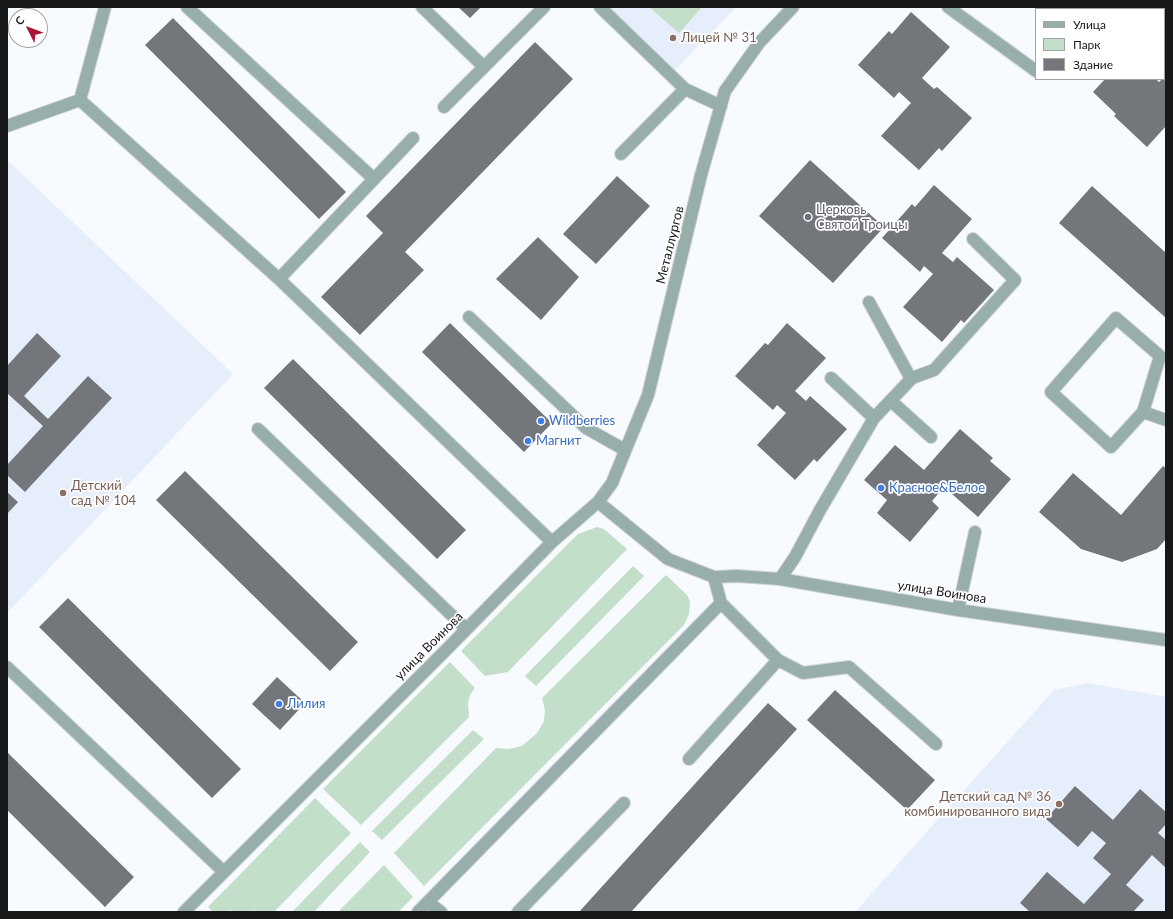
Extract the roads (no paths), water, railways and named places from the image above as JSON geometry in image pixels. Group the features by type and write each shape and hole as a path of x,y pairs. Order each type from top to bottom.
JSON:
{"street":[{"path":"80,100 105,7"},
{"path":"187,7 374,179"},
{"path":"422,7 484,66"},
{"path":"444,107 544,7"},
{"path":"600,7 684,89 720,106"},
{"name":"Металлургов","path":"598,502 612,483 648,395 701,175 725,91 759,43 793,7"},
{"path":"948,7 1035,70"},
{"path":"621,154 684,89"},
{"path":"7,126 80,100"},
{"path":"80,100 278,279 552,542"},
{"path":"278,279 413,138"},
{"path":"780,579 795,557 820,510 874,418 911,379 934,370 1015,280 973,239"},
{"path":"869,302 911,379"},
{"path":"469,317 586,428 625,450"},
{"path":"1116,318 1160,356 1143,412 1112,447 1051,392 1116,318"},
{"path":"832,378 874,418"},
{"path":"891,401 931,437"},
{"path":"1143,412 1166,420"},
{"path":"258,429 466,629"},
{"name":"улица Воинова","path":"184,912 552,542 598,502 668,559 714,578 737,576 780,579 958,610 1166,640"},
{"path":"958,610 975,532"},
{"path":"714,578 721,603 778,660 803,673 849,667 936,744"},
{"path":"418,912 721,603"},
{"path":"688,759 778,660"},
{"path":"7,667 224,872"},
{"path":"518,912 624,803"},
{"path":"428,902 440,912"}],"place":[{"name":"Лицей № 31","path":"673,38"},
{"name":"Церковь Святой Троицы","path":"808,217"},
{"name":"Wildberries","path":"541,421"},
{"name":"Магнит","path":"528,441"},
{"name":"Красное&Белое","path":"881,488"},
{"name":"Детский сад № 104","path":"63,493"},
{"name":"Лилия","path":"279,704"},
{"name":"Детский сад № 36 комбинированного вида","path":"1059,804"}]}
